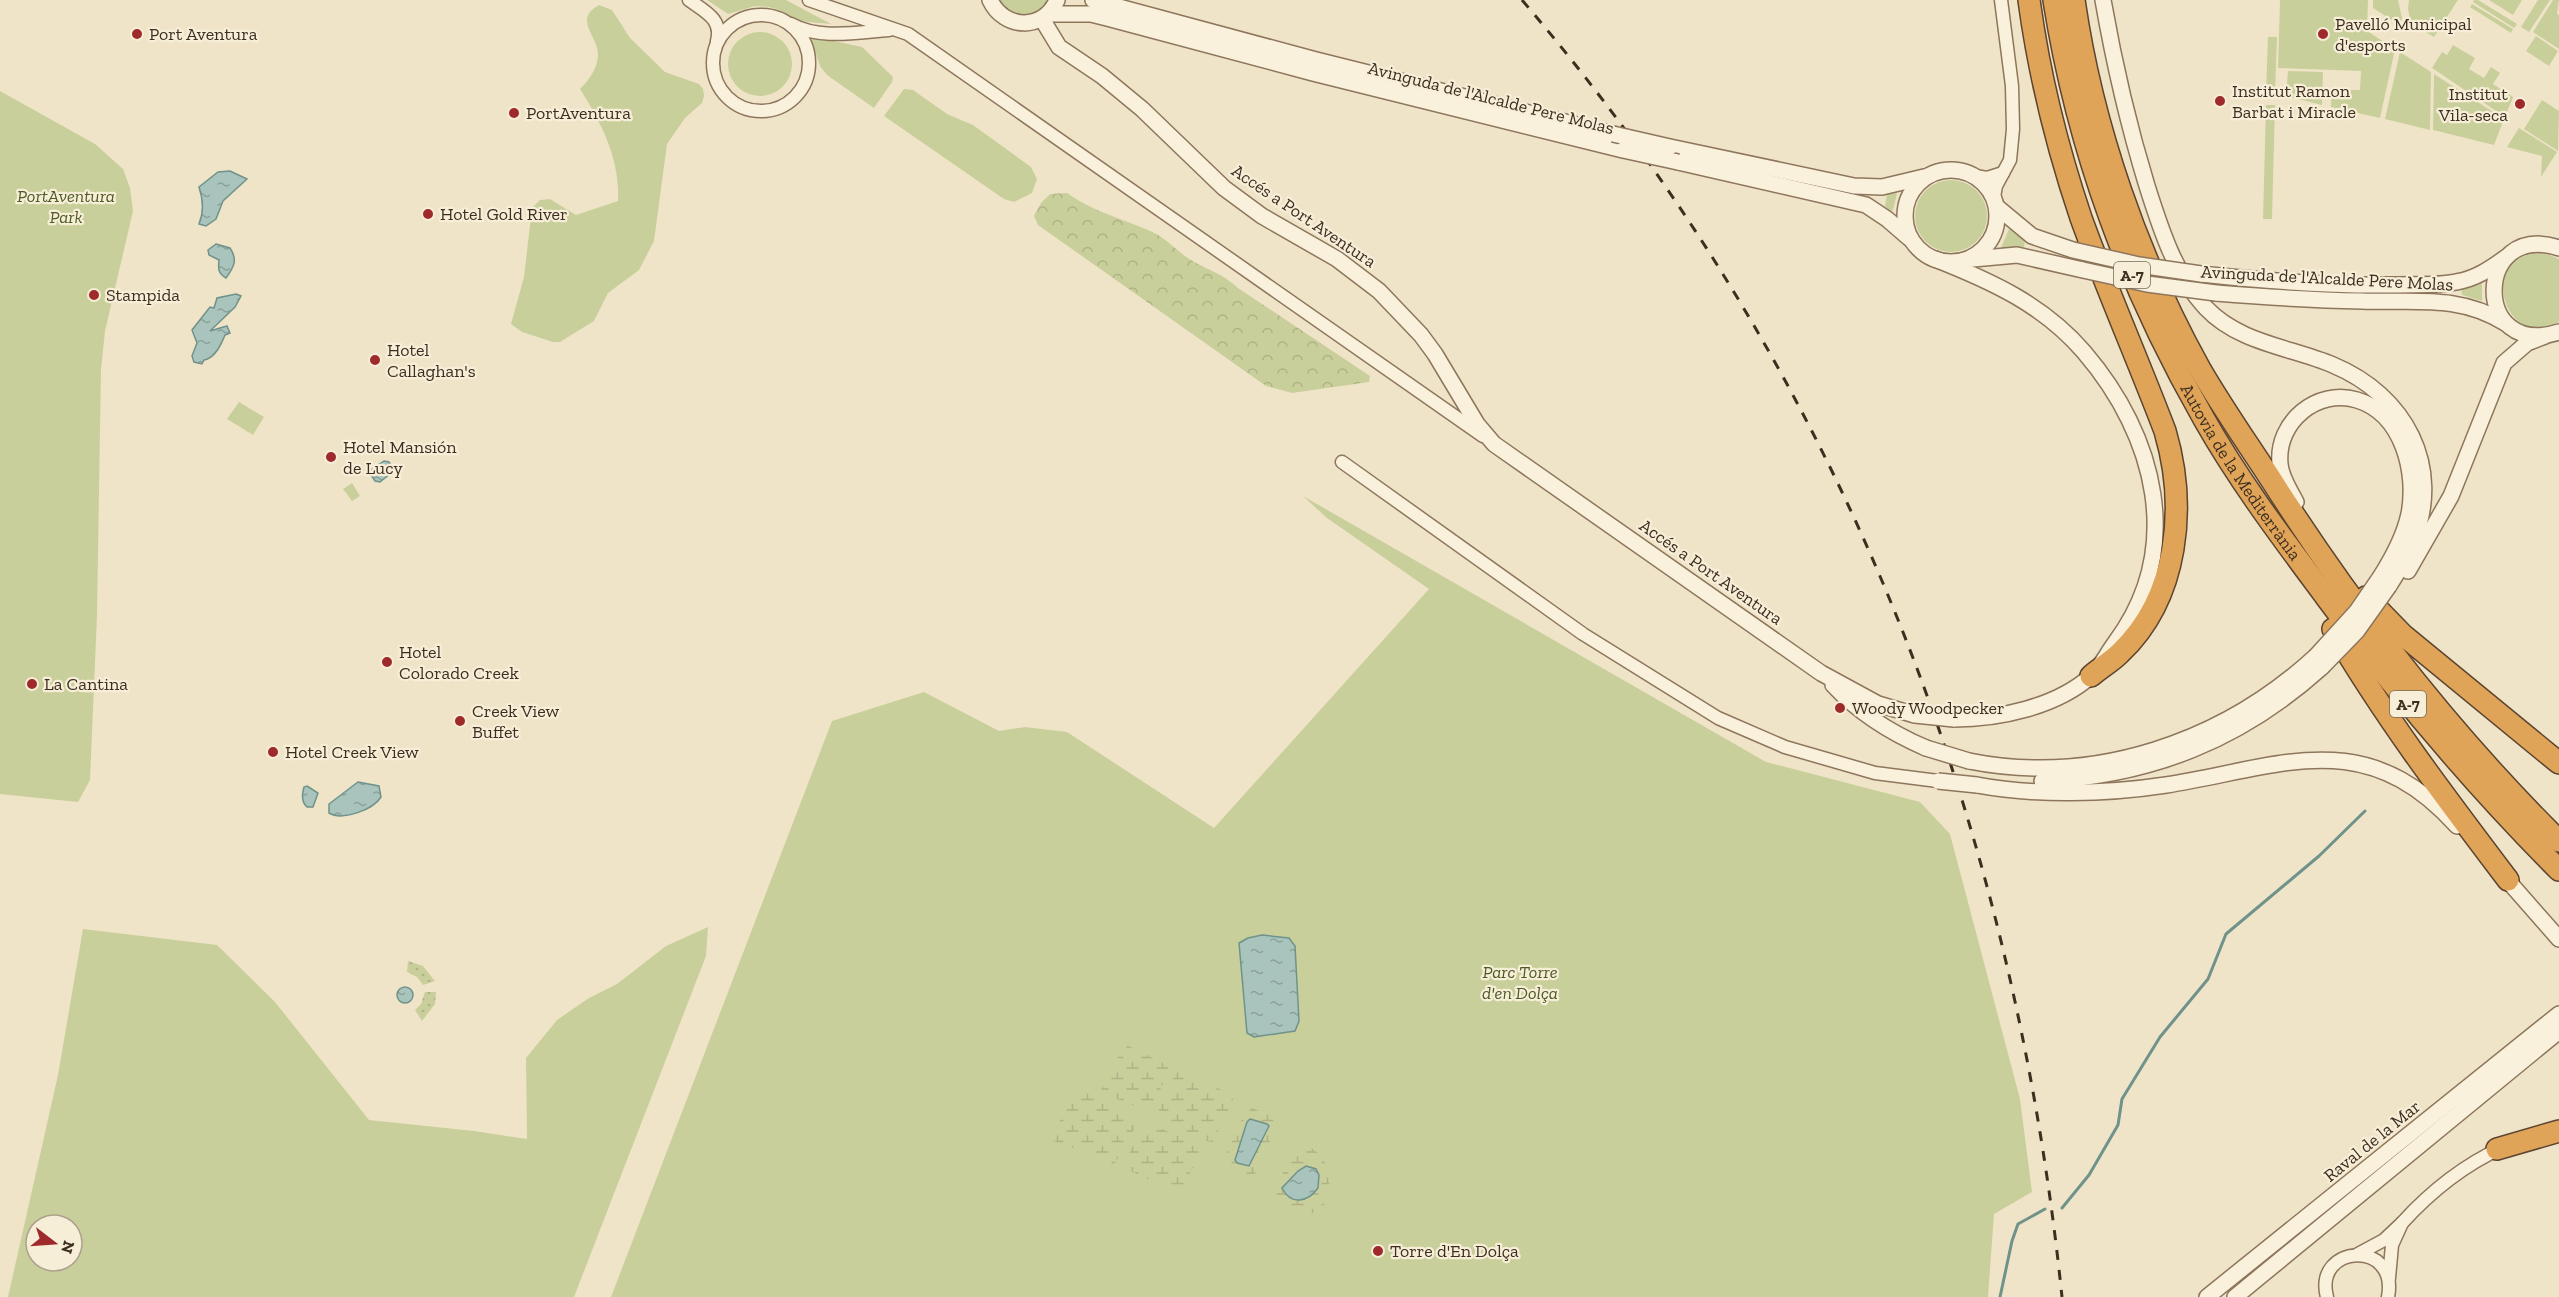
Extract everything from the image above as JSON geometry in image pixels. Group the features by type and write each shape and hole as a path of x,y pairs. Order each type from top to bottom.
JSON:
{"highway":[{"path":"2029,0 2044,84 2069,181 2109,293 2165,431 2172,454 2177,493 2175,541 2156,602 2120,654 2091,676"},
{"name":"Autovia de la Mediterrània","path":"2054,0 2068,81 2078,121 2116,239 2158,332 2204,419 2273,525 2361,643 2480,788 2559,870"},
{"name":"Autovia de la Mediterrània","path":"2074,0 2085,63 2124,202 2174,320 2201,371 2303,530 2401,663 2480,758 2559,841"},
{"path":"2084,0 2088,38 2085,63"},
{"path":"2266,471 2279,478 2343,570 2386,619 2559,764"},
{"path":"2273,525 2284,552 2385,713 2421,766 2508,880"},
{"path":"2497,1149 2559,1131"}],"street":[{"path":"689,0 715,19 719,28 712,55 712,71 723,95 741,108 753,111 779,108 791,101 800,92 807,79 808,52 803,39 783,20"},
{"name":"Accés a Port Aventura","path":"809,0 908,34 1821,673 1878,704 1915,715 1954,719 1994,717 2039,705 2091,676"},
{"name":"Avinguda de l'Alcalde Pere Molas","path":"990,0 1000,15 1010,21 1028,24 1045,16 1091,14 1312,73 1623,150 1866,205 1887,219 1913,243"},
{"path":"1045,16 1058,0"},
{"name":"Avinguda de l'Alcalde Pere Molas","path":"1093,0 1316,60 1613,134 1854,186 1882,187 1930,175"},
{"path":"1935,260 1956,262 1977,255 1991,239 1998,218 1995,202 1996,186 2010,160 2013,129 2012,86 2001,0"},
{"path":"2103,0 2118,85 2153,205 2171,251 2204,307 2217,318 2244,334 2330,364 2367,382 2398,412 2414,440 2423,472 2423,501 2413,542 2357,631 2319,661"},
{"path":"717,41 726,28 746,17 768,15 802,29 845,34 893,29"},
{"name":"Accés a Port Aventura","path":"1045,16 1059,47 1127,96 1224,188 1262,216 1337,260 1379,291 1421,335 1454,382 1477,424 1494,444"},
{"path":"2004,173 1987,178 1948,170 1930,175 1911,193 1906,205 1906,224 1913,243 1927,255 2006,289 2037,309 2070,336 2106,380 2129,420 2139,443 2154,505 2156,540 2153,560 2149,579 2136,612 2091,676"},
{"path":"1975,176 1986,185 1995,202"},
{"name":"Avinguda de l'Alcalde Pere Molas","path":"1995,202 2032,236 2073,250 2139,265 2273,282 2364,285 2458,282 2479,275 2517,249 2530,244 2545,244 2559,248"},
{"name":"Avinguda de l'Alcalde Pere Molas","path":"1967,260 2017,255 2147,284 2216,293 2274,298 2451,303 2487,312 2517,331 2530,336 2552,334"},
{"path":"2505,258 2497,270 2493,283 2495,304 2505,323"},
{"path":"1977,785 2091,777 2140,768 2212,734 2254,720 2281,702 2319,661 2357,611 2388,584 2425,545 2450,498 2504,363 2528,343 2552,334"},
{"path":"2297,505 2280,464 2284,436 2295,418 2308,406 2335,398 2354,399 2380,412 2394,428 2402,445 2411,490 2406,526 2388,584"},
{"path":"1342,462 1583,634 1718,718 1785,747 1875,773 1977,785 2007,791 2117,790 2194,780 2290,761 2332,759 2350,761 2387,772 2431,799 2508,880 2559,939"},
{"path":"1821,673 1849,703 1895,733 1926,748 1969,761 2004,768 2056,768 2110,762 2172,751"},
{"name":"Raval de la Mar","path":"2207,1297 2559,1014"},
{"name":"Raval de la Mar","path":"2235,1297 2559,1031"},
{"path":"2320,1297 2326,1279 2336,1262 2384,1240 2431,1193 2453,1176 2497,1149 2559,1122"},
{"path":"2388,1297 2392,1245 2402,1223"},
{"path":"2355,1254 2376,1261 2389,1279"},
{"path":"2326,1279 2326,1297"}],"green space":[{"path":"707,0 786,0 831,24 798,21 769,7 755,6 728,14"},
{"path":"999,0 1049,0 1038,11 1024,15 1010,11"},
{"name":"Pavelló Municipal d'esports","path":"2280,0 2368,0 2367,31 2395,49 2380,118 2331,107 2332,90 2360,90 2361,71 2278,68"},
{"path":"2373,0 2398,0 2402,18 2400,25 2373,8"},
{"path":"2409,0 2458,0 2434,37 2411,23"},
{"path":"2478,0 2517,24 2514,28 2473,2"},
{"path":"2489,0 2522,0 2513,15"},
{"path":"2538,0 2550,0 2529,32 2521,27"},
{"path":"2553,0 2559,0 2557,14 2559,15 2559,49 2533,32"},
{"path":"2472,4 2513,29 2511,33 2470,7"},
{"path":"599,5 612,10 630,38 665,72 699,84 704,96 702,103 685,118 667,144 654,241 639,270 608,293 594,321 560,342 553,342 522,332 511,324 524,277 532,208 540,200 550,199 576,215 618,201 613,156 596,115 580,89 592,74 597,61 597,49 587,22 591,11"},
{"path":"760,32 778,38 786,46 792,64 786,82 778,90 760,96 742,90 734,82 728,64 734,46 742,38"},
{"path":"810,36 862,47 893,77 874,108 827,75 820,66"},
{"path":"2536,36 2558,51 2549,66 2526,51"},
{"path":"2268,37 2277,37 2275,93 2266,92"},
{"path":"2453,45 2475,58 2469,69 2484,78 2491,67 2500,73 2493,84 2513,97 2505,117 2432,68 2442,52 2447,55"},
{"path":"2400,52 2431,72 2430,130 2385,119"},
{"path":"2288,71 2323,72 2322,105 2286,96"},
{"path":"2434,74 2504,119 2494,145 2433,130"},
{"path":"904,89 913,90 947,114 973,125 1031,167 1037,179 1032,193 1014,202 1004,199 884,116"},
{"name":"PortAventura Park","path":"0,91 95,144 123,169 130,188 133,211 105,331 101,370 97,616 90,780 78,802 0,794"},
{"path":"2542,100 2559,111 2558,151 2524,129"},
{"path":"2266,105 2275,105 2272,219 2263,219"},
{"path":"2519,128 2557,152 2541,177 2542,156 2507,147"},
{"path":"1951,180 1971,186 1981,196 1987,216 1981,236 1971,246 1951,252 1931,246 1921,236 1915,216 1921,196 1931,186"},
{"path":"1067,193 1096,209 1160,236 1194,262 1227,279 1370,376 1369,382 1292,393 1266,386 1038,225 1034,216 1041,203 1050,194"},
{"path":"1887,194 1897,194 1893,210 1890,211 1885,206"},
{"path":"2009,229 2025,241 2024,247 2001,248"},
{"path":"2545,253 2559,259 2559,322 2539,328 2523,324 2511,313 2504,298 2504,282 2510,267 2523,256"},
{"path":"2482,282 2482,301 2462,295 2461,288"},
{"path":"239,402 264,417 253,435 227,419"},
{"path":"352,483 360,496 352,501 343,489"},
{"name":"Parc Torre d'en Dolça","path":"1303,496 1766,762 1920,802 1950,834 2020,1099 2032,1192 1994,1214 1988,1297 611,1297 832,721 924,692 999,731 1025,727 1067,732 1214,828 1429,589 1327,518"},
{"path":"708,927 706,956 574,1297 8,1297 24,1226 24,1273 84,1273 84,1213 27,1213 58,1075 83,929 217,945 275,1002 369,1120 527,1139 526,1058 557,1020 589,998 617,984 666,946"},
{"path":"408,961 423,966 435,981 423,985 417,977 407,972"},
{"path":"425,992 436,992 435,1004 422,1021 415,1010 421,1004"},
{"path":"1125,1044 1169,1066 1149,1112 1100,1092"},
{"path":"1177,1070 1233,1095 1234,1098 1213,1142 1206,1141 1156,1116"},
{"path":"1082,1091 1138,1116 1140,1119 1114,1165 1108,1165 1095,1156 1051,1140 1050,1137 1076,1094"},
{"path":"1252,1108 1274,1117 1276,1128 1254,1176 1248,1179 1222,1162 1244,1115","holes":["1247,1122 1269,1127 1249,1166 1236,1162"]},
{"path":"1145,1122 1200,1145 1200,1154 1180,1192 1175,1192 1122,1167"},
{"path":"1296,1143 1308,1146 1317,1152 1328,1169 1329,1189 1326,1200 1321,1211 1315,1213 1296,1210 1284,1203 1276,1193 1291,1150"}],"water":[{"path":"230,171 247,179 223,201 216,219 206,226 199,224 202,206 199,187 218,172"},
{"path":"216,244 230,248 234,256 233,267 226,278 219,270 219,260 209,255 208,250"},
{"path":"236,294 241,296 235,307 210,331 227,326 230,333 225,335 211,357 204,360 202,364 194,362 192,356 197,343 192,330 210,307 214,308 217,298"},
{"path":"384,461 389,462 392,468 391,473 380,482 375,481 371,470"},
{"path":"358,782 379,786 381,797 377,802 349,815 329,813 329,804"},
{"path":"307,786 318,793 313,807 307,807 303,800 304,787"},
{"path":"1262,935 1289,938 1295,946 1299,1021 1295,1031 1254,1037 1247,1033 1239,943"},
{"path":"405,987 413,995 405,1003 397,995"},
{"path":"1250,1119 1269,1126 1249,1166 1237,1163 1235,1160"},
{"path":"1306,1166 1316,1169 1319,1175 1318,1188 1305,1199 1290,1198 1282,1188"}],"waterway":[{"path":"2062,1208 2089,1175 2118,1125 2122,1099 2160,1037 2208,979 2226,934 2319,856 2365,811"},
{"path":"2000,1297 2018,1224 2045,1209"}],"railway":[{"path":"1522,0 1634,143 1734,291 1819,446 1892,606 1953,772 2001,942 2037,1117 2062,1297"}],"place":[{"name":"Port Aventura","path":"137,34"},
{"name":"Pavelló Municipal d'esports","path":"2323,34"},
{"name":"Institut Ramon Barbat i Miracle","path":"2220,101"},
{"name":"Institut Vila-seca","path":"2520,104"},
{"name":"PortAventura","path":"514,113"},
{"name":"Hotel Gold River","path":"428,214"},
{"name":"Stampida","path":"94,295"},
{"name":"Hotel Callaghan's","path":"375,360"},
{"name":"Hotel Mansión de Lucy","path":"331,457"},
{"name":"Hotel Colorado Creek","path":"387,662"},
{"name":"La Cantina","path":"32,684"},
{"name":"Woody Woodpecker","path":"1840,708"},
{"name":"Creek View Buffet","path":"460,721"},
{"name":"Hotel Creek View","path":"273,752"},
{"name":"Torre d'En Dolça","path":"1378,1251"}]}
